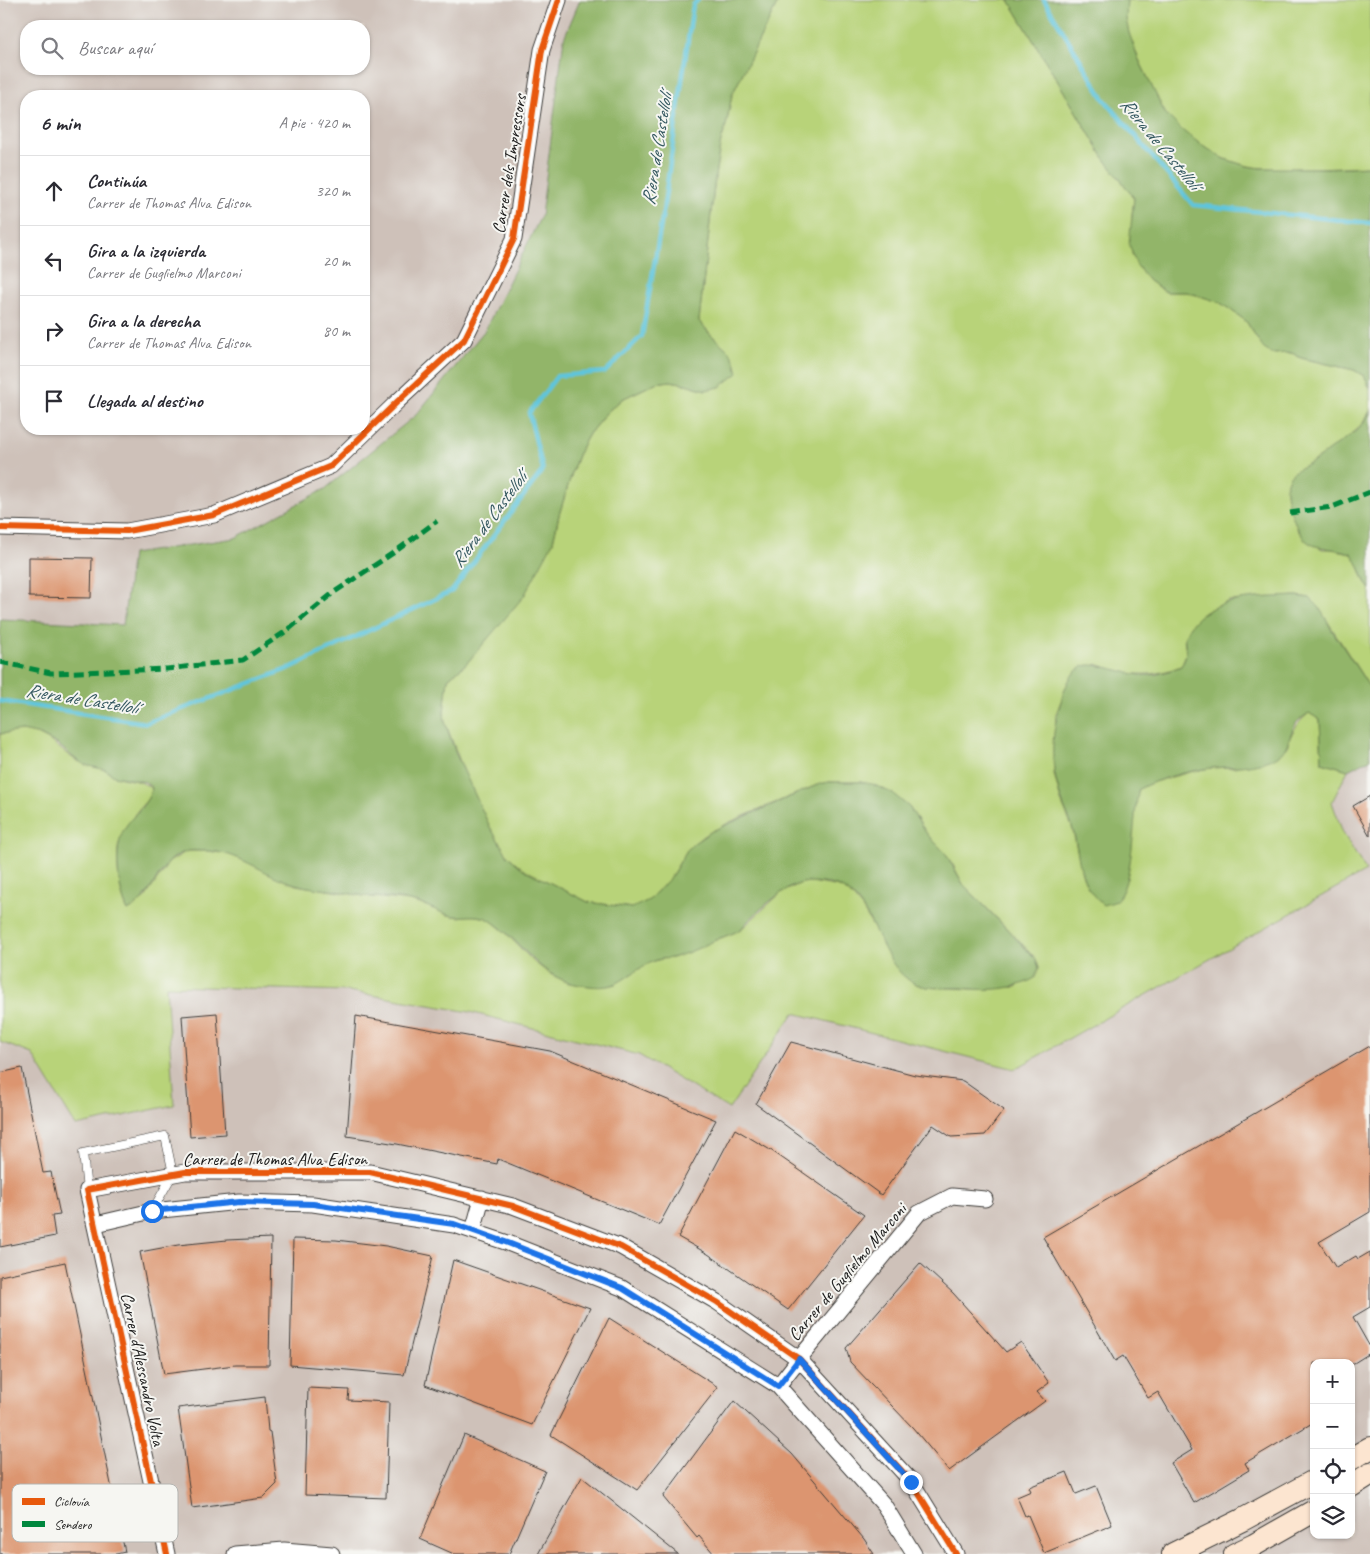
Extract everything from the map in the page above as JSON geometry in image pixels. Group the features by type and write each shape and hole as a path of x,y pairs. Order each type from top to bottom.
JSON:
{"street":[{"name":"Carrer dels Impressors","path":"370,429 464,340 514,239 542,50 559,0"},
{"name":"Carrer dels Impressors","path":"0,528 127,531 214,515 332,466 363,435"},
{"name":"Carrer de Thomas Alva Edison","path":"88,1190 185,1172 370,1172 513,1206 621,1247 718,1302 799,1359 911,1482 956,1554"},
{"name":"Carrer d'Alessandro Volta","path":"88,1190 152,1484"},
{"name":"Carrer de Guglielmo Marconi","path":"778,1386 919,1213 952,1196 985,1199"},
{"path":"473,1231 482,1198"},
{"path":"96,1224 152,1211 239,1202 313,1204 454,1224 622,1288 778,1386 884,1505 914,1554"},
{"path":"1355,1457 1370,1448"},
{"path":"1355,1483 1370,1474"},
{"path":"1174,1554 1310,1483"},
{"path":"1235,1554 1310,1513"},
{"path":"235,1554 284,1550 332,1554"}],"lane":[{"path":"88,1190 83,1153 165,1136 173,1174 152,1211"}],"shaded area":[{"path":"0,0 580,0 564,38 541,216 485,330 416,415 325,489 235,538 132,554 124,625 0,619"},
{"path":"1370,759 1370,1554 0,1554 0,1042 32,1054 76,1126 174,1105 166,986 348,991 470,1012 639,1055 728,1109 794,1013 1015,1069 1365,871 1343,833 1332,802 1348,770"}],"green space":[{"path":"580,0 779,0 732,95 716,169 699,321 729,351 735,361 738,373 720,387 706,390 670,381 656,383 622,399 606,413 589,434 574,466 553,542 524,596 467,663 448,679 444,712 445,722 456,754 490,827 508,856 523,869 588,902 632,908 649,900 671,877 687,850 712,831 817,785 828,782 872,784 892,793 909,807 927,834 946,854 963,884 1036,959 1039,968 1035,978 1027,982 1010,987 991,989 934,988 916,984 903,975 892,962 867,915 857,901 845,890 829,884 816,882 795,885 780,894 740,930 684,954 654,961 609,986 589,986 558,978 535,961 503,930 490,920 480,916 454,916 420,903 300,885 283,880 238,858 214,851 189,851 176,857 168,863 145,897 128,911 119,882 119,847 124,829 144,804 152,788 145,782 114,776 106,770 85,765 57,744 40,735 22,731 0,734 0,619 123,625 132,554 235,538 325,489 416,415 485,330 541,216 564,38"},
{"path":"779,0 1009,0 1102,155 1134,198 1132,254 1142,273 1149,281 1166,292 1187,292 1219,302 1246,321 1257,339 1271,354 1292,353 1301,358 1354,370 1364,376 1370,388 1370,411 1363,423 1347,438 1311,463 1302,467 1286,491 1298,531 1322,549 1351,553 1357,561 1370,590 1370,688 1326,619 1310,598 1297,596 1229,601 1201,615 1184,638 1186,654 1181,666 1159,673 1138,674 1118,671 1096,664 1061,701 1056,714 1054,774 1061,801 1072,827 1078,854 1127,879 1135,802 1139,789 1150,783 1190,772 1209,768 1235,767 1287,747 1295,728 1309,713 1320,720 1322,762 1348,770 1332,802 1343,833 1366,871 1015,1069 794,1013 729,1109 639,1055 470,1012 348,991 166,986 174,1105 76,1126 32,1054 0,1042 0,734 19,731 31,732 47,739 77,761 104,769 121,778 139,782 152,789 147,800 130,822 119,846 119,881 128,911 145,898 169,862 187,851 208,851 228,854 296,885 410,901 448,915 459,917 471,915 488,918 505,932 534,962 550,974 569,983 602,986 613,985 652,962 672,958 740,930 781,893 801,883 811,882 840,887 849,893 862,908 894,963 918,985 971,989 1016,987 1039,968 1036,959 1029,951 963,884 952,863 927,834 909,807 861,782 828,782 817,785 732,821 703,836 687,850 671,877 649,900 641,905 632,908 588,902 523,869 508,856 490,827 464,772 445,722 444,712 448,679 467,663 515,606 553,542 574,466 589,434 606,413 622,399 656,383 670,381 706,390 718,342 699,321 716,169 721,141 732,95"},
{"path":"1009,0 1127,0 1126,19 1129,33 1139,60 1165,113 1183,131 1225,159 1260,168 1370,166 1370,388 1364,376 1354,370 1301,358 1292,353 1271,354 1263,348 1246,321 1219,302 1187,292 1166,292 1149,281 1136,264 1129,244 1134,198 1102,155"},
{"path":"1127,0 1370,0 1370,166 1256,167 1225,159 1203,147 1182,131 1160,105 1131,39 1126,19"},
{"path":"1370,411 1370,590 1351,553 1313,545 1301,535 1291,512 1286,490 1288,478 1293,472 1315,460 1352,434 1363,424"},
{"path":"1297,596 1310,598 1319,607 1370,688 1370,759 1348,770 1322,762 1320,720 1309,713 1297,722 1284,750 1276,757 1252,764 1185,773 1164,778 1139,789 1132,850 1126,882 1121,894 1114,902 1103,905 1088,888 1084,880 1073,830 1057,785 1053,760 1058,711 1071,676 1087,665 1101,666 1141,675 1171,670 1181,666 1186,654 1185,636 1193,623 1204,613 1233,601"}],"building":[{"path":"29,557 92,558 91,598 29,597"},
{"path":"1370,796 1370,836 1353,806"},
{"path":"217,1013 225,1134 190,1137 182,1016"},
{"path":"356,1016 550,1051 716,1120 659,1225 498,1159 497,1164 347,1136"},
{"path":"791,1042 915,1075 963,1081 1004,1110 985,1135 951,1137 933,1125 881,1195 756,1104"},
{"path":"1370,1046 1370,1212 1319,1242 1336,1268 1356,1256 1358,1259 1370,1252 1370,1307 1353,1317 1370,1347 1370,1353 1355,1362 1355,1359 1310,1359 1310,1424 1245,1463 1249,1470 1194,1503 1171,1463 1192,1450 1158,1392 1148,1398 1123,1356 1115,1361 1043,1237"},
{"path":"22,1068 43,1173 51,1172 60,1215 52,1216 55,1236 0,1247 0,1073"},
{"path":"735,1129 772,1151 864,1215 788,1310 708,1254 678,1237"},
{"path":"271,1238 269,1365 235,1365 164,1374 140,1252 178,1245"},
{"path":"293,1239 336,1240 386,1246 433,1256 404,1375 290,1365"},
{"path":"453,1260 590,1308 532,1425 425,1385"},
{"path":"65,1262 111,1484 12,1484 12,1542 123,1542 125,1552 116,1554 0,1554 0,1276"},
{"path":"920,1263 953,1293 1006,1352 1021,1342 1049,1383 1037,1392 1045,1401 949,1471 913,1428 850,1362 846,1348"},
{"path":"609,1318 718,1387 637,1490 551,1435"},
{"path":"308,1388 349,1390 348,1400 389,1402 386,1498 305,1495"},
{"path":"265,1397 268,1431 270,1432 277,1484 263,1498 192,1508 178,1408"},
{"path":"734,1401 792,1454 864,1539 874,1554 714,1554 699,1536 697,1538 663,1497"},
{"path":"464,1435 545,1471 509,1554 454,1554 420,1539"},
{"path":"1067,1472 1076,1494 1096,1486 1112,1525 1044,1553 1028,1515 1025,1516 1017,1497 1031,1491 1029,1487"},
{"path":"582,1477 678,1554 538,1554"}],"waterway":[{"name":"Riera de Castellolí","path":"0,701 146,723 290,668 452,591 543,470 529,413 557,376 605,372 642,336 663,212 693,5 698,0"},
{"name":"Riera de Castellolí","path":"1044,0 1104,99 1193,205 1370,223"}],"marked path":[{"path":"1290,513 1332,507 1370,492"},
{"path":"0,662 51,673 167,669 243,660 288,630 333,593 437,521"}],"cycle path":[{"path":"370,428 464,340 514,239 542,50 559,0"},
{"path":"0,528 127,531 214,515 331,466 363,435"},
{"path":"152,1484 87,1190 185,1172 370,1172 513,1206 621,1247 717,1302 799,1359 911,1481 956,1554"},
{"path":"164,1542 167,1554"}],"route":[{"path":"152,1211 239,1202 313,1204 454,1224 508,1243 622,1288 778,1386 799,1359 911,1482"}]}
